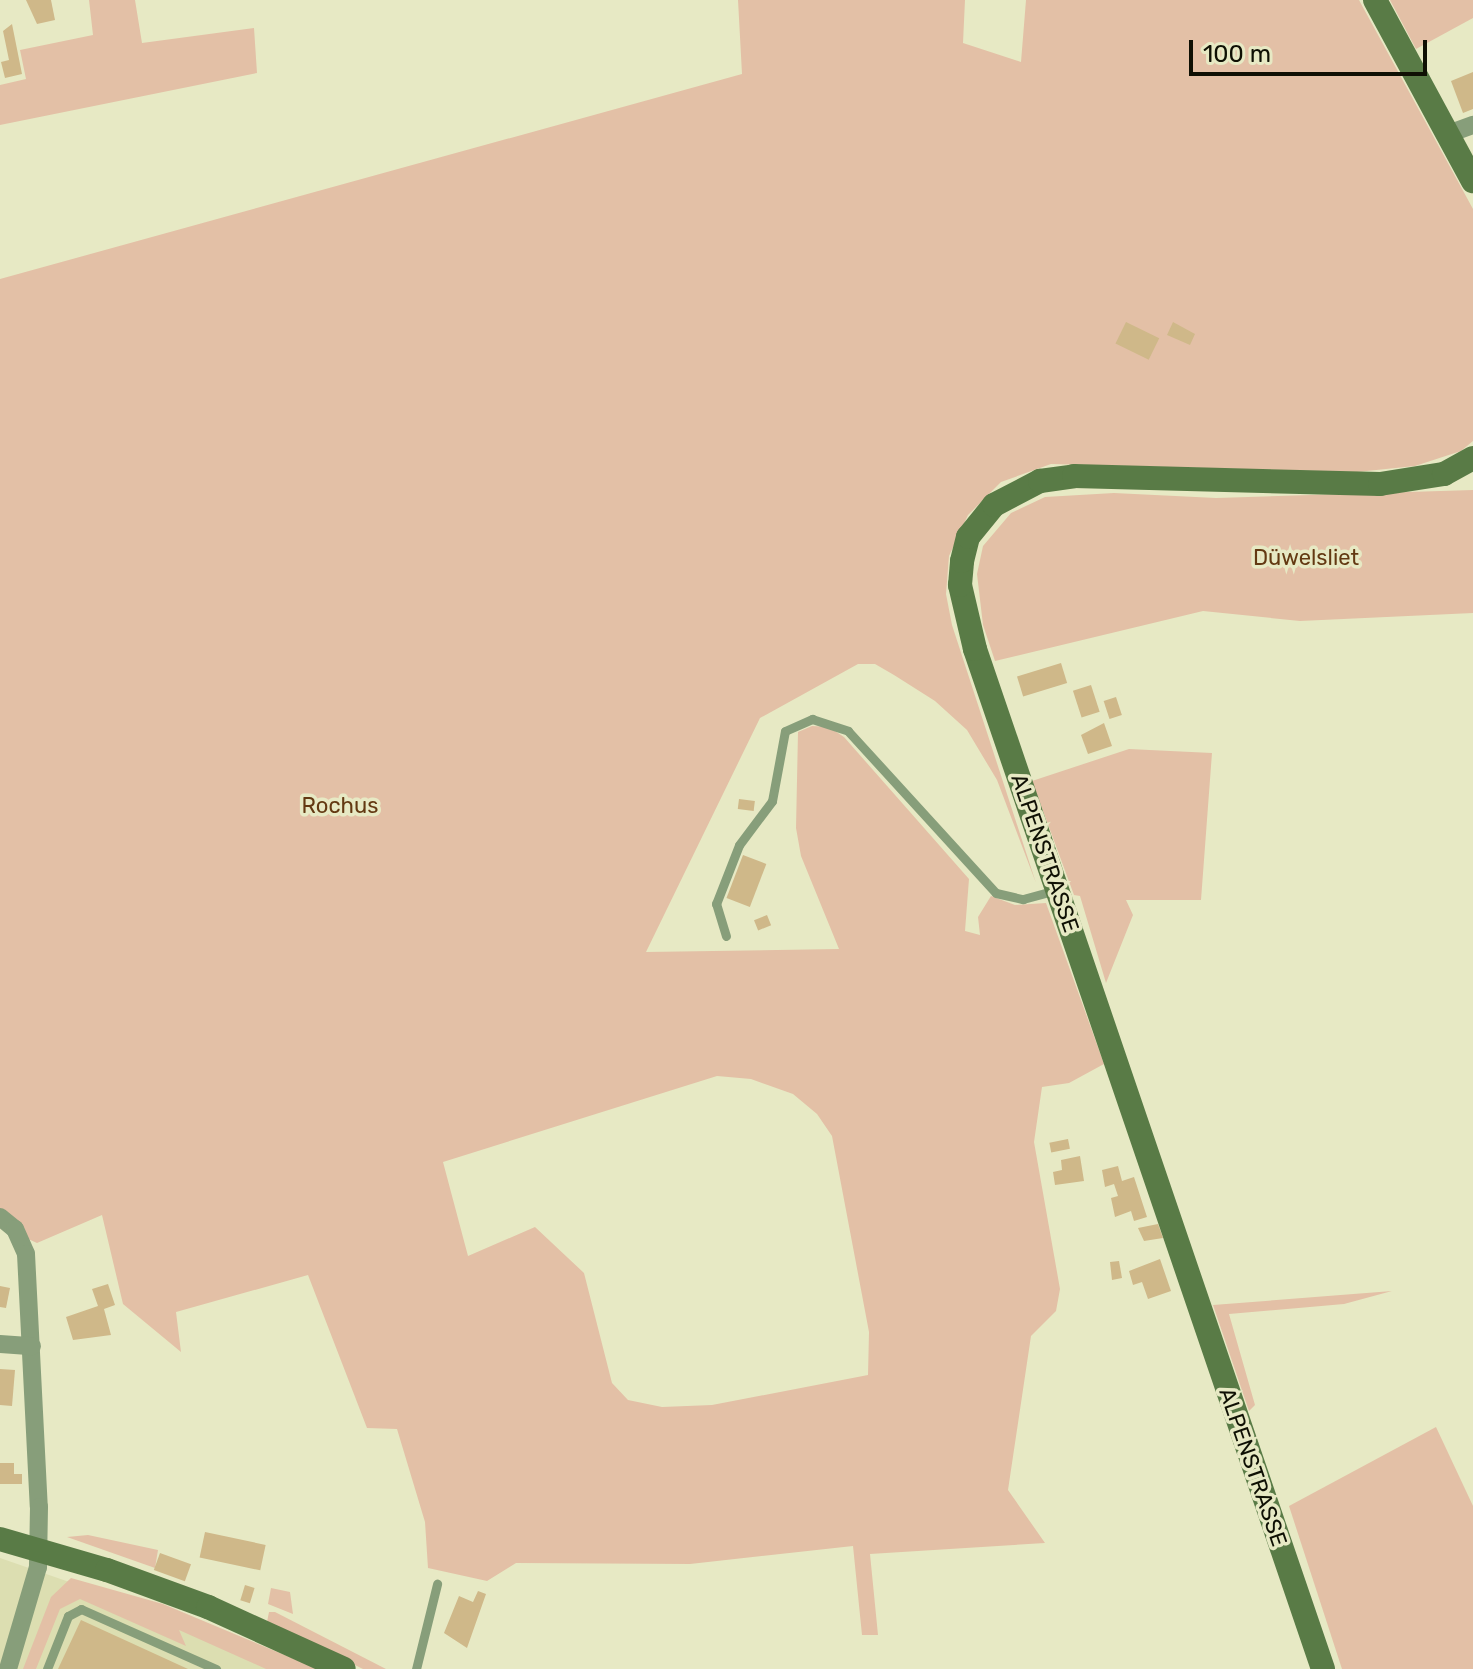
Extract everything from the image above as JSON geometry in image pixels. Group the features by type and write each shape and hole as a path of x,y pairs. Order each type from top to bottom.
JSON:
{"street":[{"path":"1375,0 1473,181"},
{"path":"1448,134 1473,125"},
{"name":"ALPENSTRASSE","path":"1323,1669 975,649 960,585 968,537 994,505 1040,481 1074,476 1342,486 1444,474 1473,458"},
{"path":"0,1217 24,1244 32,1346 39,1548 8,1669"},
{"path":"0,1344 32,1346"},
{"path":"0,1539 39,1548 208,1607 344,1669"}],"lane":[{"path":"726,936 716,904 739,845 772,801 785,731 812,719 848,731 996,893 1023,899 1057,890"},
{"path":"416,1669 437,1584"},
{"path":"47,1669 68,1616 81,1609 216,1669"}],"shaded area":[{"path":"0,1558 225,1636 298,1669 0,1669"}],"green space":[{"path":"89,0 135,0 142,43 254,28 257,73 0,125 0,85 26,79 20,50 93,35"},
{"name":"Rochus","path":"738,0 965,0 963,43 1021,62 1026,0 1359,0 1473,209 1473,441 1461,451 1415,466 1357,472 1051,464 1001,482 968,515 949,556 946,594 952,625 1036,883 997,780 967,730 935,701 894,675 875,664 858,664 760,718 646,952 839,949 801,856 796,828 798,732 812,726 829,727 844,737 969,879 965,931 980,935 978,917 991,896 1015,905 1046,903 1104,1064 1069,1083 1042,1087 1034,1142 1060,1289 1056,1311 1031,1336 1008,1490 1045,1543 870,1554 878,1635 862,1635 853,1546 690,1564 516,1563 487,1581 428,1568 425,1522 397,1429 367,1428 308,1275 176,1312 181,1352 123,1304 102,1215 37,1243 0,1226 0,279 742,74","holes":["717,1076 751,1079 793,1094 817,1114 832,1136 869,1332 868,1375 712,1405 662,1407 628,1400 612,1383 584,1273 535,1227 468,1256 443,1162"]},
{"path":"1390,0 1473,0 1473,18 1416,49"},
{"name":"Düwelsliet","path":"1473,490 1473,613 1300,621 1203,611 995,661 983,625 977,574 983,546 1011,513 1045,497 1114,493 1216,498"},
{"path":"1129,749 1212,753 1201,900 1126,900 1133,915 1106,983 1080,896 1074,895 1032,781"},
{"path":"1392,1291 1344,1304 1229,1314 1255,1405 1249,1411 1213,1305"},
{"path":"1436,1427 1473,1506 1473,1669 1342,1669 1289,1506"},
{"path":"88,1535 158,1550 155,1568 67,1537"},
{"path":"71,1578 163,1604 318,1669 266,1669 179,1630 186,1646 80,1599 60,1609 36,1669 23,1669 51,1597"},
{"path":"271,1588 290,1592 293,1614 268,1604"},
{"path":"269,1612 275,1612 386,1669 363,1669 267,1622"}],"building":[{"path":"26,0 51,0 55,20 37,24"},
{"path":"12,24 22,74 5,78 1,62 9,60 3,31"},
{"path":"1473,72 1473,109 1463,113 1451,81"},
{"path":"1126,322 1159,338 1149,360 1115,344"},
{"path":"1173,322 1195,334 1190,345 1167,335"},
{"path":"1061,663 1067,683 1023,697 1017,676"},
{"path":"1091,685 1100,712 1082,718 1073,691"},
{"path":"1116,697 1122,715 1110,719 1104,701"},
{"path":"1104,723 1112,746 1088,754 1081,735"},
{"path":"739,799 755,801 754,811 738,809"},
{"path":"743,855 766,864 750,907 727,898"},
{"path":"767,915 771,925 758,930 754,920"},
{"path":"1068,1139 1070,1149 1051,1152 1049,1143"},
{"path":"1080,1156 1084,1181 1055,1185 1053,1172 1062,1170 1061,1160"},
{"path":"1118,1166 1122,1181 1134,1177 1147,1217 1134,1221 1131,1211 1115,1217 1111,1198 1118,1196 1114,1184 1105,1187 1102,1170"},
{"path":"1158,1224 1163,1238 1144,1241 1138,1228"},
{"path":"1160,1259 1171,1291 1148,1299 1142,1282 1133,1285 1129,1271"},
{"path":"1119,1261 1122,1278 1112,1280 1110,1262"},
{"path":"108,1284 115,1305 104,1309 111,1335 73,1340 66,1317 98,1306 92,1289"},
{"path":"0,1286 10,1288 6,1308 0,1307"},
{"path":"0,1369 15,1370 12,1406 0,1405"},
{"path":"0,1463 14,1463 14,1474 22,1474 22,1484 0,1484"},
{"path":"205,1532 266,1545 260,1570 200,1557"},
{"path":"160,1553 191,1564 185,1581 154,1570"},
{"path":"245,1585 255,1588 250,1603 240,1600"},
{"path":"478,1591 486,1594 467,1648 444,1633 459,1596 473,1602"},
{"path":"81,1620 188,1669 58,1669"}]}
